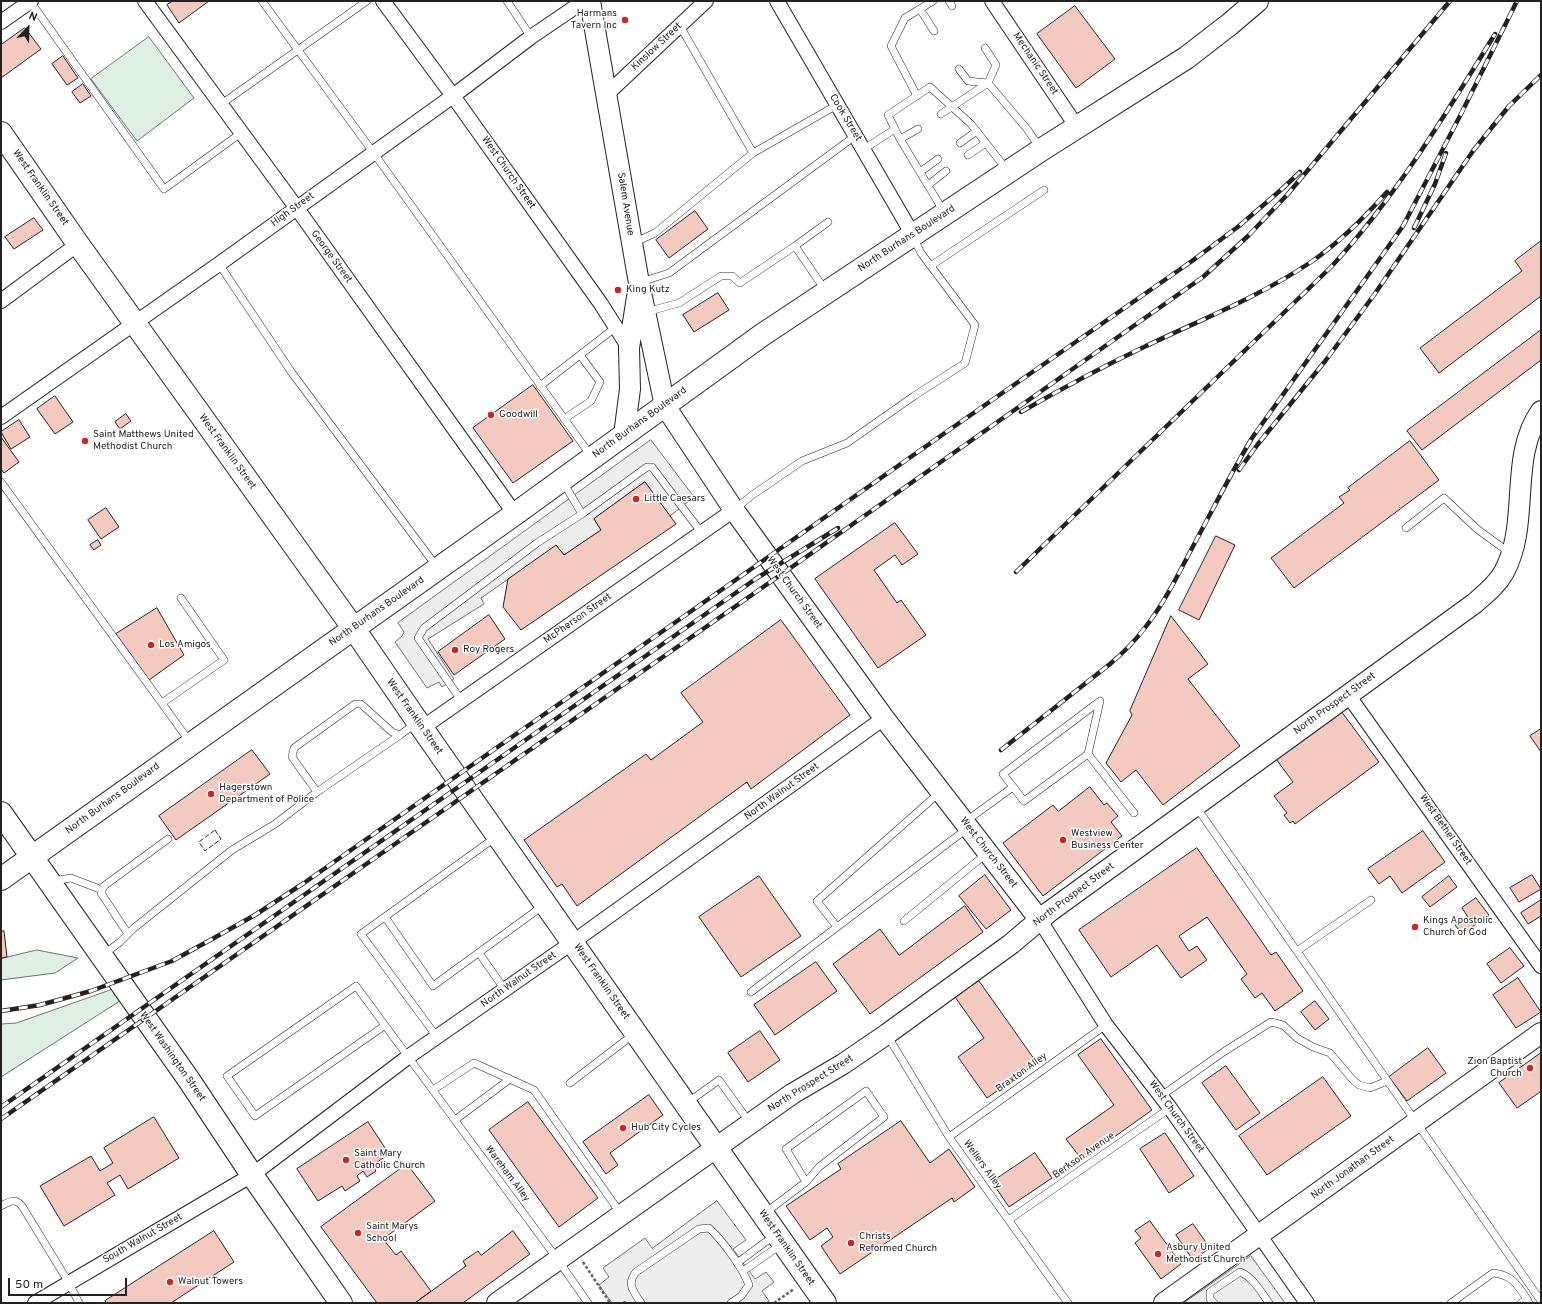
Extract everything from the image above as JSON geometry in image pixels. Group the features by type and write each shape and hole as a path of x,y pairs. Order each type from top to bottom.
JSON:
{"main road":[{"name":"Salem Avenue","path":"590,1 638,283 665,406"},
{"name":"North Burhans Boulevard","path":"1,879 515,514 762,335 1041,150 1186,58 1230,24 1256,1"},
{"name":"West Franklin Street","path":"1,133 134,323 354,629 825,1303"},
{"path":"624,435 630,389 630,348 638,283"},
{"name":"West Church Street","path":"665,406 734,510 884,718 1039,919"},
{"name":"North Prospect Street","path":"497,1303 792,1094 843,1064 887,1034 1011,944 1039,919 1475,603 1492,588 1503,574 1512,554 1516,536 1524,448 1533,422 1541,411"},
{"name":"West Washington Street","path":"1,813 189,1080 252,1175 341,1303"},
{"name":"North Jonathan Street","path":"1164,1303 1541,1033"}],"street":[{"path":"1,22 31,1"},
{"name":"George Street","path":"145,1 296,208 515,514"},
{"name":"West Church Street","path":"383,1 453,96 601,304 630,348"},
{"name":"High Street","path":"1,417 219,264 453,96 531,37 584,1"},
{"name":"Kinslow Street","path":"607,94 706,1"},
{"name":"Cook Street","path":"777,1 913,236"},
{"name":"Mechanic Street","path":"992,1 1077,127"},
{"path":"1,301 78,244"},
{"name":"McPherson Street","path":"420,725 461,700 734,510"},
{"name":"West Bethel Street","path":"1348,695 1541,966"},
{"name":"North Walnut Street","path":"252,1175 408,1057 573,942 884,718"},
{"name":"West Church Street","path":"1039,919 1106,1025 1170,1108 1307,1303"},
{"name":"South Walnut Street","path":"34,1303 252,1175"}],"lane":[{"path":"31,1 164,189 241,133"},
{"path":"262,1 373,152 592,458"},
{"path":"220,105 367,1"},
{"path":"507,1 531,37"},
{"path":"917,96 891,46 905,18 933,1"},
{"path":"920,9 934,31"},
{"path":"680,26 753,154"},
{"path":"941,114 988,83 996,65 985,48"},
{"path":"959,69 968,80 988,83 1027,128 1041,150"},
{"path":"945,214 900,139 888,115 930,87 972,124 1009,172"},
{"path":"632,244 655,233 753,154 837,105"},
{"path":"900,139 918,128"},
{"path":"864,149 895,129"},
{"path":"960,143 977,131"},
{"path":"638,283 669,273 855,136"},
{"path":"968,155 986,143"},
{"path":"920,172 938,159"},
{"path":"928,185 946,171"},
{"path":"932,265 1044,190"},
{"path":"645,312 679,303 721,276 732,276 740,283 828,222"},
{"path":"734,510 751,496 802,461 847,443 965,362 975,324 921,252 913,236"},
{"path":"795,246 826,292"},
{"path":"219,264 292,373 438,569"},
{"path":"540,386 616,327"},
{"path":"564,419 591,401 600,382 580,355"},
{"path":"461,700 418,638 424,628 537,544 582,514 647,467 652,467 701,532"},
{"path":"562,480 582,514"},
{"path":"1,482 191,743"},
{"path":"1406,528 1444,498 1477,529 1512,554"},
{"path":"162,703 224,660 181,598"},
{"path":"1100,701 1088,754 1024,801 1013,787 1003,774 1100,701"},
{"path":"317,792 292,757 294,748 355,704 361,704 392,732 400,735"},
{"path":"101,956 232,850 275,824 317,792 400,735 420,725"},
{"path":"1088,754 1134,813"},
{"path":"751,992 1013,787"},
{"path":"837,926 817,900 941,791"},
{"path":"1195,805 1541,1301"},
{"path":"437,1037 361,934 498,836"},
{"path":"128,934 101,893 102,890 104,886 168,839"},
{"path":"904,921 988,853"},
{"path":"49,882 71,878 102,890"},
{"path":"1297,951 1371,900"},
{"path":"385,916 433,986 546,904"},
{"path":"479,953 505,990"},
{"name":"Wareham Alley","path":"384,1026 255,1116 227,1076 356,986 588,1303"},
{"path":"1161,1096 1225,1051 1271,1022 1283,1025 1297,1038 1313,1047 1330,1053 1359,1086 1370,1088 1387,1081"},
{"name":"Braxton Alley","path":"950,1137 1106,1025"},
{"path":"570,1083 636,1032"},
{"name":"Wellers Alley","path":"887,1034 950,1137 1010,1219 1068,1303"},
{"path":"433,1090 474,1063 534,1090 621,1215"},
{"path":"454,1120 510,1079"},
{"path":"686,1104 720,1080 750,1123"},
{"path":"763,1214 806,1182 819,1166 884,1117 866,1091 786,1149 806,1182"},
{"name":"Berkson Avenue","path":"1010,1219 1170,1108"},
{"path":"1,1206 10,1201 19,1202 69,1283 79,1303"},
{"path":"641,1303 631,1288 632,1277 636,1272 699,1229 709,1228 715,1233 750,1285 741,1296 731,1303"},
{"path":"737,1264 780,1238"},
{"path":"742,1271 780,1238"},
{"path":"1214,1303 1210,1299 1210,1292 1240,1272 1246,1275 1258,1287 1269,1303"},
{"path":"1451,1303 1493,1273 1502,1274 1514,1280 1526,1302"}],"path":[{"path":"581,1258 610,1303"},
{"path":"774,1303 794,1288"}],"green space":[{"path":"149,37 194,98 137,141 91,79"},
{"path":"37,950 78,958 55,973 1,980 1,959"},
{"path":"117,988 123,999 1,1077 1,1024 16,1023"}],"shaded area":[{"path":"651,440 694,497 670,516 645,482 594,519 601,530 564,555 556,546 481,598 484,604 428,639 454,679 442,687 439,682 427,688 395,642 404,632 398,623"},
{"path":"717,1201 746,1240 733,1249 755,1279 766,1272 774,1282 762,1291 769,1301 766,1303 627,1303 625,1301 622,1303 612,1303 599,1285 609,1277 603,1268 645,1238 652,1248"},
{"path":"1251,1256 1285,1303 1184,1303"}],"building":[{"path":"173,1 209,1 179,23 167,5"},
{"path":"1075,6 1115,59 1076,88 1037,34"},
{"path":"25,28 41,49 1,78 1,45"},
{"path":"63,56 78,78 67,85 52,64"},
{"path":"83,84 91,96 80,103 72,92"},
{"path":"695,211 708,229 669,258 656,240"},
{"path":"34,218 43,230 14,249 5,237"},
{"path":"1541,241 1541,296 1439,373 1420,348 1522,271 1515,261"},
{"path":"718,293 729,310 694,332 683,315"},
{"path":"1541,330 1541,360 1422,450 1407,431"},
{"path":"533,385 573,441 513,483 473,428"},
{"path":"55,396 73,422 55,434 37,409"},
{"path":"126,414 131,421 120,429 115,422"},
{"path":"19,420 30,437 11,449 1,432"},
{"path":"1,437 19,462 4,473 1,469"},
{"path":"1410,441 1439,480 1294,588 1271,558 1344,503 1339,497 1350,490 1348,488"},
{"path":"645,482 676,524 521,630 503,607 508,579 556,545 564,555 601,530 594,519"},
{"path":"106,508 119,527 101,539 88,520"},
{"path":"895,523 918,554 902,565 895,555 874,570 897,603 901,600 926,635 878,668 815,579"},
{"path":"1216,536 1235,545 1199,620 1179,610"},
{"path":"98,540 101,545 94,550 90,545"},
{"name":"Los Amigos","path":"157,608 184,655 149,680 116,634"},
{"path":"489,615 505,639 454,675 438,652"},
{"path":"1171,616 1208,664 1188,679 1240,746 1163,805 1136,770 1121,782 1106,763 1132,715 1130,711"},
{"path":"781,620 850,715 751,789 747,782 577,906 562,884 557,887 524,840 646,754 651,760 703,722 681,693"},
{"path":"1341,711 1379,762 1295,824 1293,821 1290,823 1284,815 1287,813 1274,796 1293,782 1276,759"},
{"path":"1541,729 1541,752 1530,736"},
{"path":"252,750 270,774 176,840 159,816"},
{"name":"Westview Business Center","path":"1090,787 1104,805 1107,803 1118,816 1111,822 1122,836 1043,896 1003,843 1053,805 1058,811"},
{"path":"1423,831 1445,862 1402,893 1390,876 1379,884 1368,869"},
{"path":"1197,848 1271,955 1276,952 1303,991 1275,1011 1262,993 1255,998 1241,979 1247,974 1207,917 1179,936 1189,951 1197,946 1207,960 1181,978 1157,945 1111,977 1079,930"},
{"path":"985,875 1011,910 986,929 959,896"},
{"path":"1532,875 1541,889 1519,902 1510,888"},
{"path":"759,876 801,936 741,977 699,917"},
{"path":"1449,876 1457,887 1430,907 1422,897"},
{"path":"1476,898 1489,915 1462,934 1455,925 1468,917 1462,908"},
{"path":"1541,900 1541,916 1528,924 1521,913"},
{"path":"965,906 983,932 870,1014 833,964 880,929 899,955"},
{"path":"4,931 7,957 1,958 1,932"},
{"path":"1510,948 1524,966 1501,983 1487,964"},
{"path":"816,962 837,991 775,1035 754,1005"},
{"path":"1518,978 1541,1012 1516,1028 1493,995"},
{"path":"979,981 1037,1063 987,1098 958,1057 984,1038 955,997"},
{"path":"1315,1001 1329,1019 1315,1030 1301,1012"},
{"path":"760,1031 780,1060 748,1082 728,1053"},
{"path":"1101,1039 1152,1110 1082,1160 1066,1139 1114,1105 1078,1055"},
{"path":"1428,1048 1446,1073 1407,1101 1389,1077"},
{"name":"Zion Baptist Church","path":"1541,1053 1541,1094 1540,1092 1517,1108 1499,1083"},
{"path":"1226,1066 1260,1113 1236,1130 1202,1083"},
{"path":"1323,1077 1351,1116 1267,1175 1239,1136"},
{"name":"Hub City Cycles","path":"649,1095 663,1115 610,1153 618,1165 606,1174 583,1142"},
{"path":"528,1102 598,1198 559,1227 489,1130"},
{"path":"154,1117 179,1158 128,1189 120,1175 107,1183 115,1195 64,1226 40,1186 91,1156 100,1171 113,1163 104,1148"},
{"path":"901,1121 930,1163 949,1149 975,1187 954,1202 952,1198 840,1274 821,1246 833,1237 827,1228 810,1240 786,1206 841,1169 838,1164"},
{"name":"Saint Mary Catholic Church","path":"368,1122 389,1154 373,1165 376,1171 367,1177 363,1171 357,1176 360,1181 345,1191 342,1186 318,1201 297,1169"},
{"path":"1165,1133 1194,1176 1169,1193 1140,1149"},
{"path":"1035,1153 1052,1178 1009,1207 992,1182"},
{"name":"Saint Marys School","path":"407,1164 435,1201 383,1239 396,1255 401,1251 431,1291 415,1303 377,1303 321,1227"},
{"name":"Asbury United Methodist Church","path":"1150,1221 1181,1264 1161,1279 1135,1243 1141,1238 1135,1231"},
{"path":"1193,1224 1210,1248 1193,1260 1176,1235"},
{"name":"Walnut Towers","path":"214,1231 234,1262 171,1303 107,1303 105,1301"},
{"path":"513,1231 530,1254 463,1303 415,1303 466,1266 463,1261 478,1251 481,1255"}],"railway":[{"path":"1,1119 799,562 1203,277 1248,236 1287,195 1450,1"},
{"path":"1001,750 1115,660 1124,652 1151,620 1169,591 1252,438 1403,226 1517,1"},
{"path":"1016,572 1331,267 1355,240 1419,155 1495,34"},
{"path":"1239,470 1258,444 1326,360 1374,295 1473,151 1509,106 1541,75"},
{"path":"1414,228 1435,184 1446,153"},
{"path":"1,1011 40,1005 91,991 172,961 255,915 304,883 1192,261 1239,226 1300,172"},
{"path":"1021,412 1113,362 1229,308 1291,275 1311,262 1342,238 1387,192"},
{"path":"1,1107 757,578 838,528"}],"fence":[{"path":"215,830 221,839 205,851 199,842 215,830"}],"place":[{"name":"Harmans Tavern Inc","path":"625,20"},
{"name":"King Kutz","path":"618,290"},
{"name":"Goodwill","path":"491,415"},
{"name":"Saint Matthews United Methodist Church","path":"85,441"},
{"name":"Little Caesars","path":"636,499"},
{"name":"Los Amigos","path":"151,645"},
{"name":"Roy Rogers","path":"455,650"},
{"name":"Hagerstown Department of Police","path":"211,794"},
{"name":"Westview Business Center","path":"1063,840"},
{"name":"Kings Apostolic Church of God","path":"1415,927"},
{"name":"Zion Baptist Church","path":"1530,1068"},
{"name":"Hub City Cycles","path":"623,1128"},
{"name":"Saint Mary Catholic Church","path":"346,1160"},
{"name":"Saint Marys School","path":"358,1233"},
{"name":"Christs Reformed Church","path":"851,1243"},
{"name":"Asbury United Methodist Church","path":"1158,1254"},
{"name":"Walnut Towers","path":"170,1282"}]}
